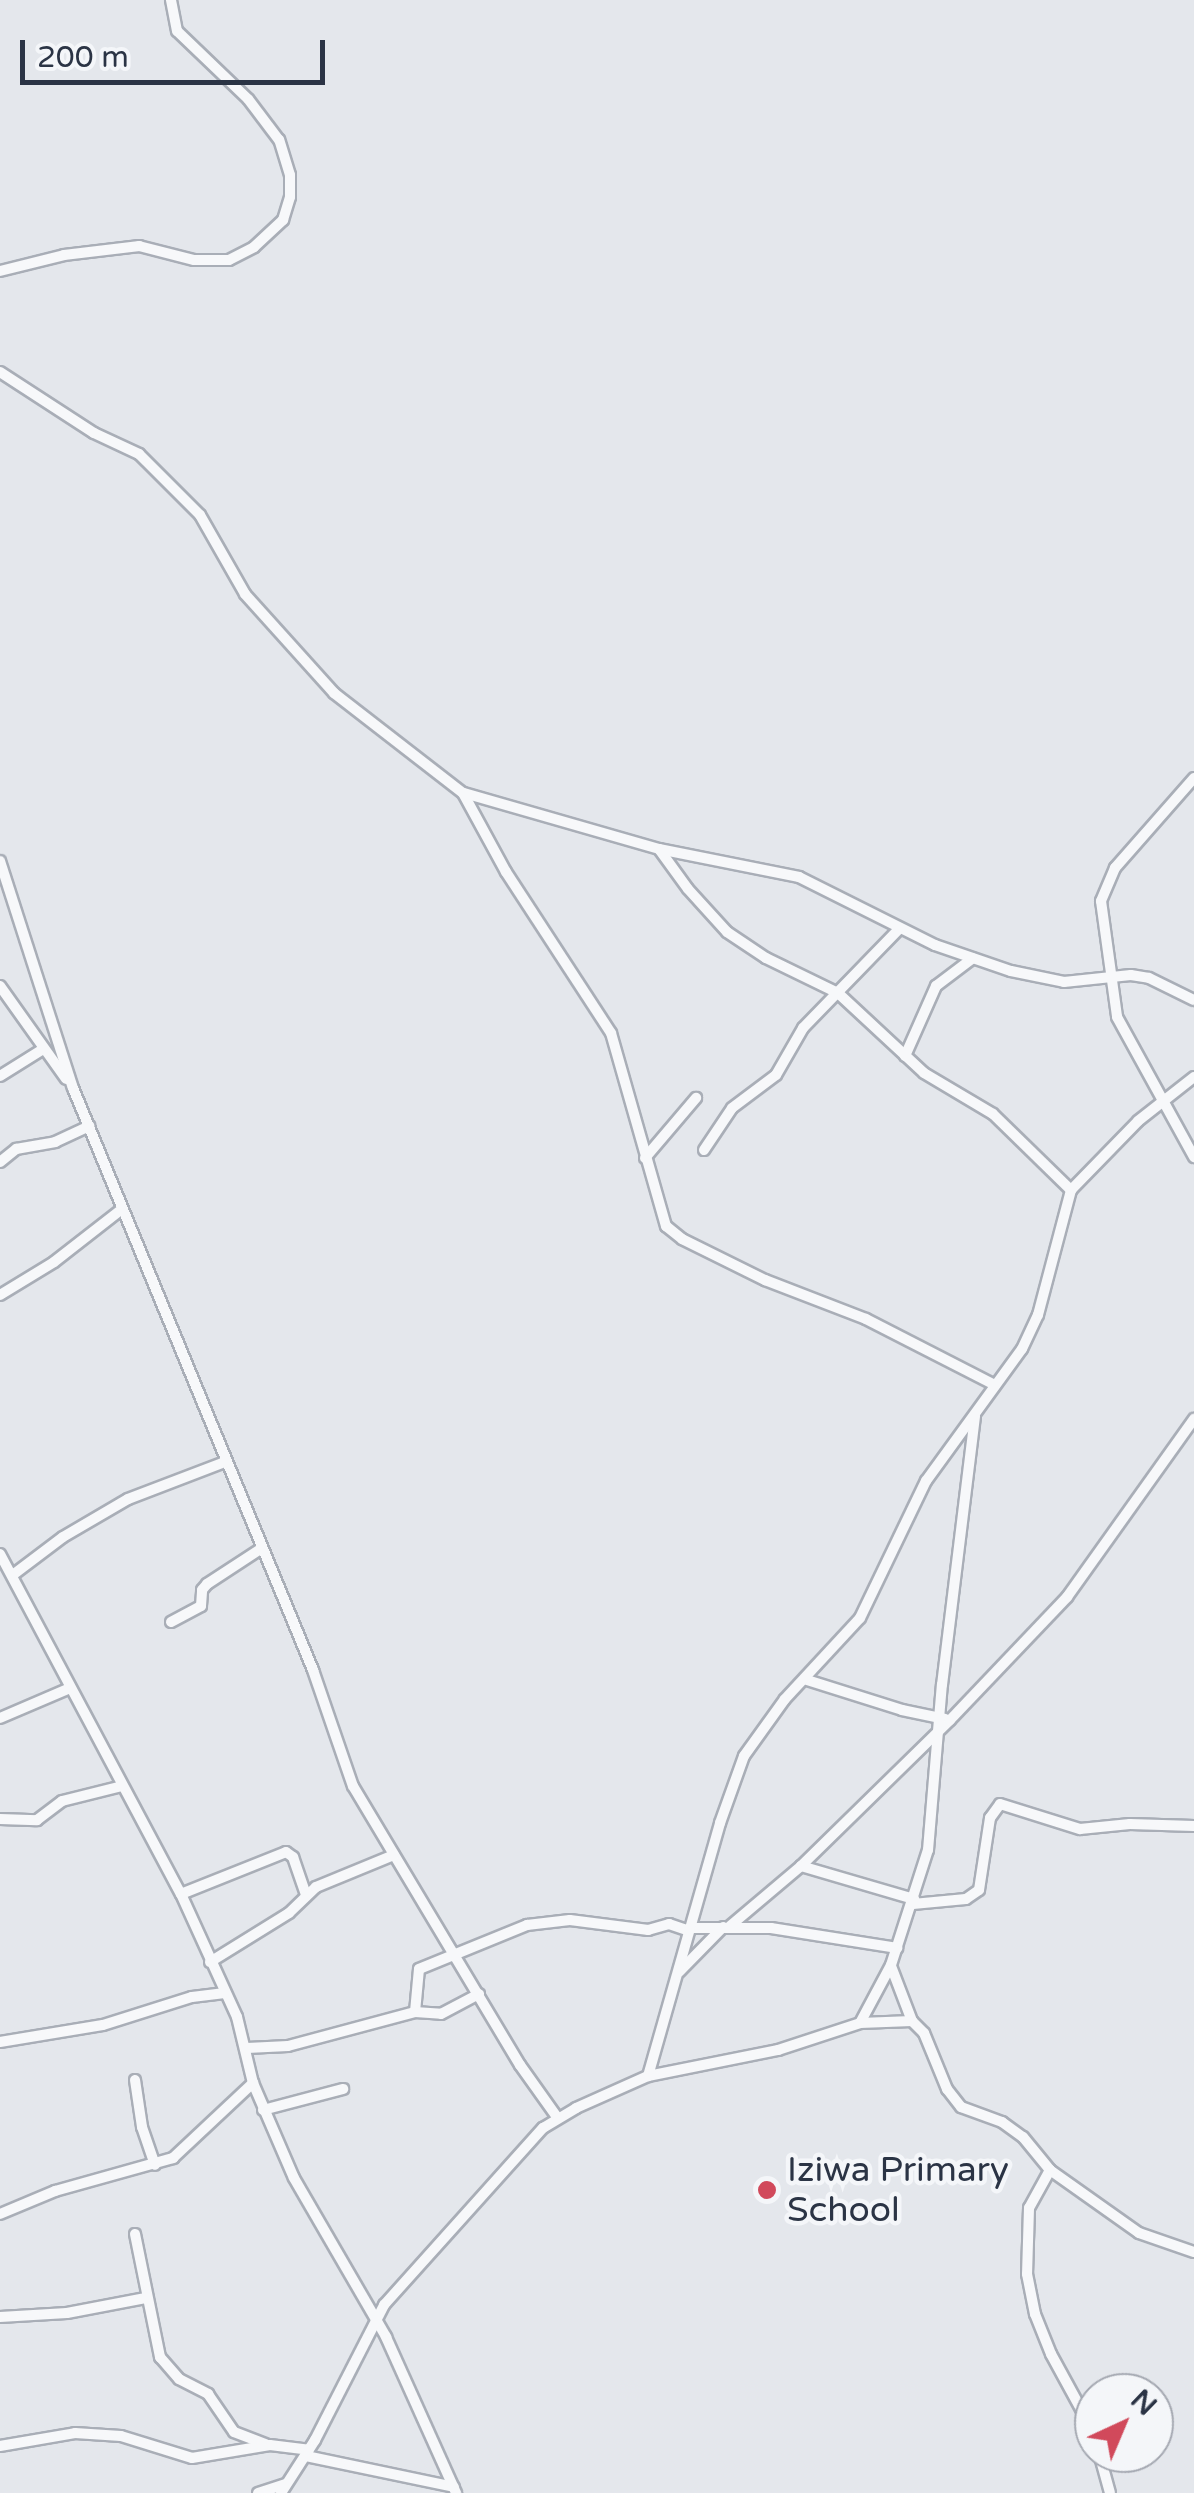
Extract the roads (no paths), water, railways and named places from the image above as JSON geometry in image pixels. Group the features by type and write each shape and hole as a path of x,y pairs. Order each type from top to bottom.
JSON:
{"street":[{"path":"0,271 64,255 138,246 194,260 228,260 254,247 283,220 290,197 290,175 279,140 248,98 178,32 171,0"},
{"path":"0,372 94,433 131,447 152,466 200,515 245,594 334,693 463,793 659,849 798,877 900,928 973,958 1051,980 1113,974 1150,978 1194,1000"},
{"path":"1194,778 1108,880 1101,900 1118,1017 1160,1102 1194,1157"},
{"path":"463,793 506,872 610,1033 662,1220 682,1239 765,1280 866,1319 996,1385"},
{"path":"659,849 727,932 766,958 838,993 924,1072 993,1114 1071,1190"},
{"path":"0,861 73,1088 313,1670 353,1786 557,2117"},
{"path":"704,1150 732,1108 776,1075 803,1028 900,928"},
{"path":"905,1056 936,986 973,958"},
{"path":"0,986 73,1088"},
{"path":"0,1076 43,1049"},
{"path":"648,2076 740,1764 764,1725 860,1618 926,1481 1022,1349 1038,1315 1071,1190 1160,1102 1194,1078"},
{"path":"645,1158 696,1098"},
{"path":"0,1162 16,1150 54,1142 89,1126"},
{"path":"0,1295 54,1262 122,1209"},
{"path":"860,2023 891,1966 928,1850 976,1410"},
{"path":"676,1975 801,1866 1076,1584 1194,1418"},
{"path":"14,1574 63,1537 128,1499 225,1462"},
{"path":"171,1622 204,1603 201,1592 207,1584 262,1548"},
{"path":"0,1554 14,1574 68,1689 181,1894 247,2048 252,2084 312,2212 375,2317 455,2490"},
{"path":"807,1680 943,1723"},
{"path":"0,1718 68,1689"},
{"path":"0,1819 37,1820 62,1801 122,1786"},
{"path":"801,1866 914,1902 966,1899 979,1890 990,1818 1000,1804 1080,1828 1130,1824 1194,1826"},
{"path":"181,1894 286,1852 293,1857 306,1894"},
{"path":"210,1962 289,1913 306,1894 394,1855"},
{"path":"415,2012 417,1971 516,1929 560,1920 641,1930 669,1924 689,1929 770,1928 897,1948"},
{"path":"891,1966 912,2021 924,2033 955,2100 1023,2137 1050,2170 1138,2233 1194,2252"},
{"path":"0,2042 103,2025 192,1997 224,1993"},
{"path":"247,2048 288,2046 415,2012 441,2014 479,1994"},
{"path":"258,2493 284,2490 308,2453 375,2317 508,2165 557,2117 648,2076 778,2050 860,2023 912,2021"},
{"path":"135,2080 142,2128 155,2165"},
{"path":"0,2214 55,2192 155,2165 194,2142 252,2084"},
{"path":"264,2110 343,2089"},
{"path":"1050,2170 1028,2208 1027,2274 1046,2340 1074,2395"},
{"path":"135,2234 160,2357 168,2368 208,2394 234,2432 270,2445 455,2490"},
{"path":"0,2316 67,2313 146,2298"},
{"path":"0,2446 75,2434 103,2434 192,2458 270,2445"}],"place":[{"name":"Iziwa Primary School","path":"767,2190"}]}
